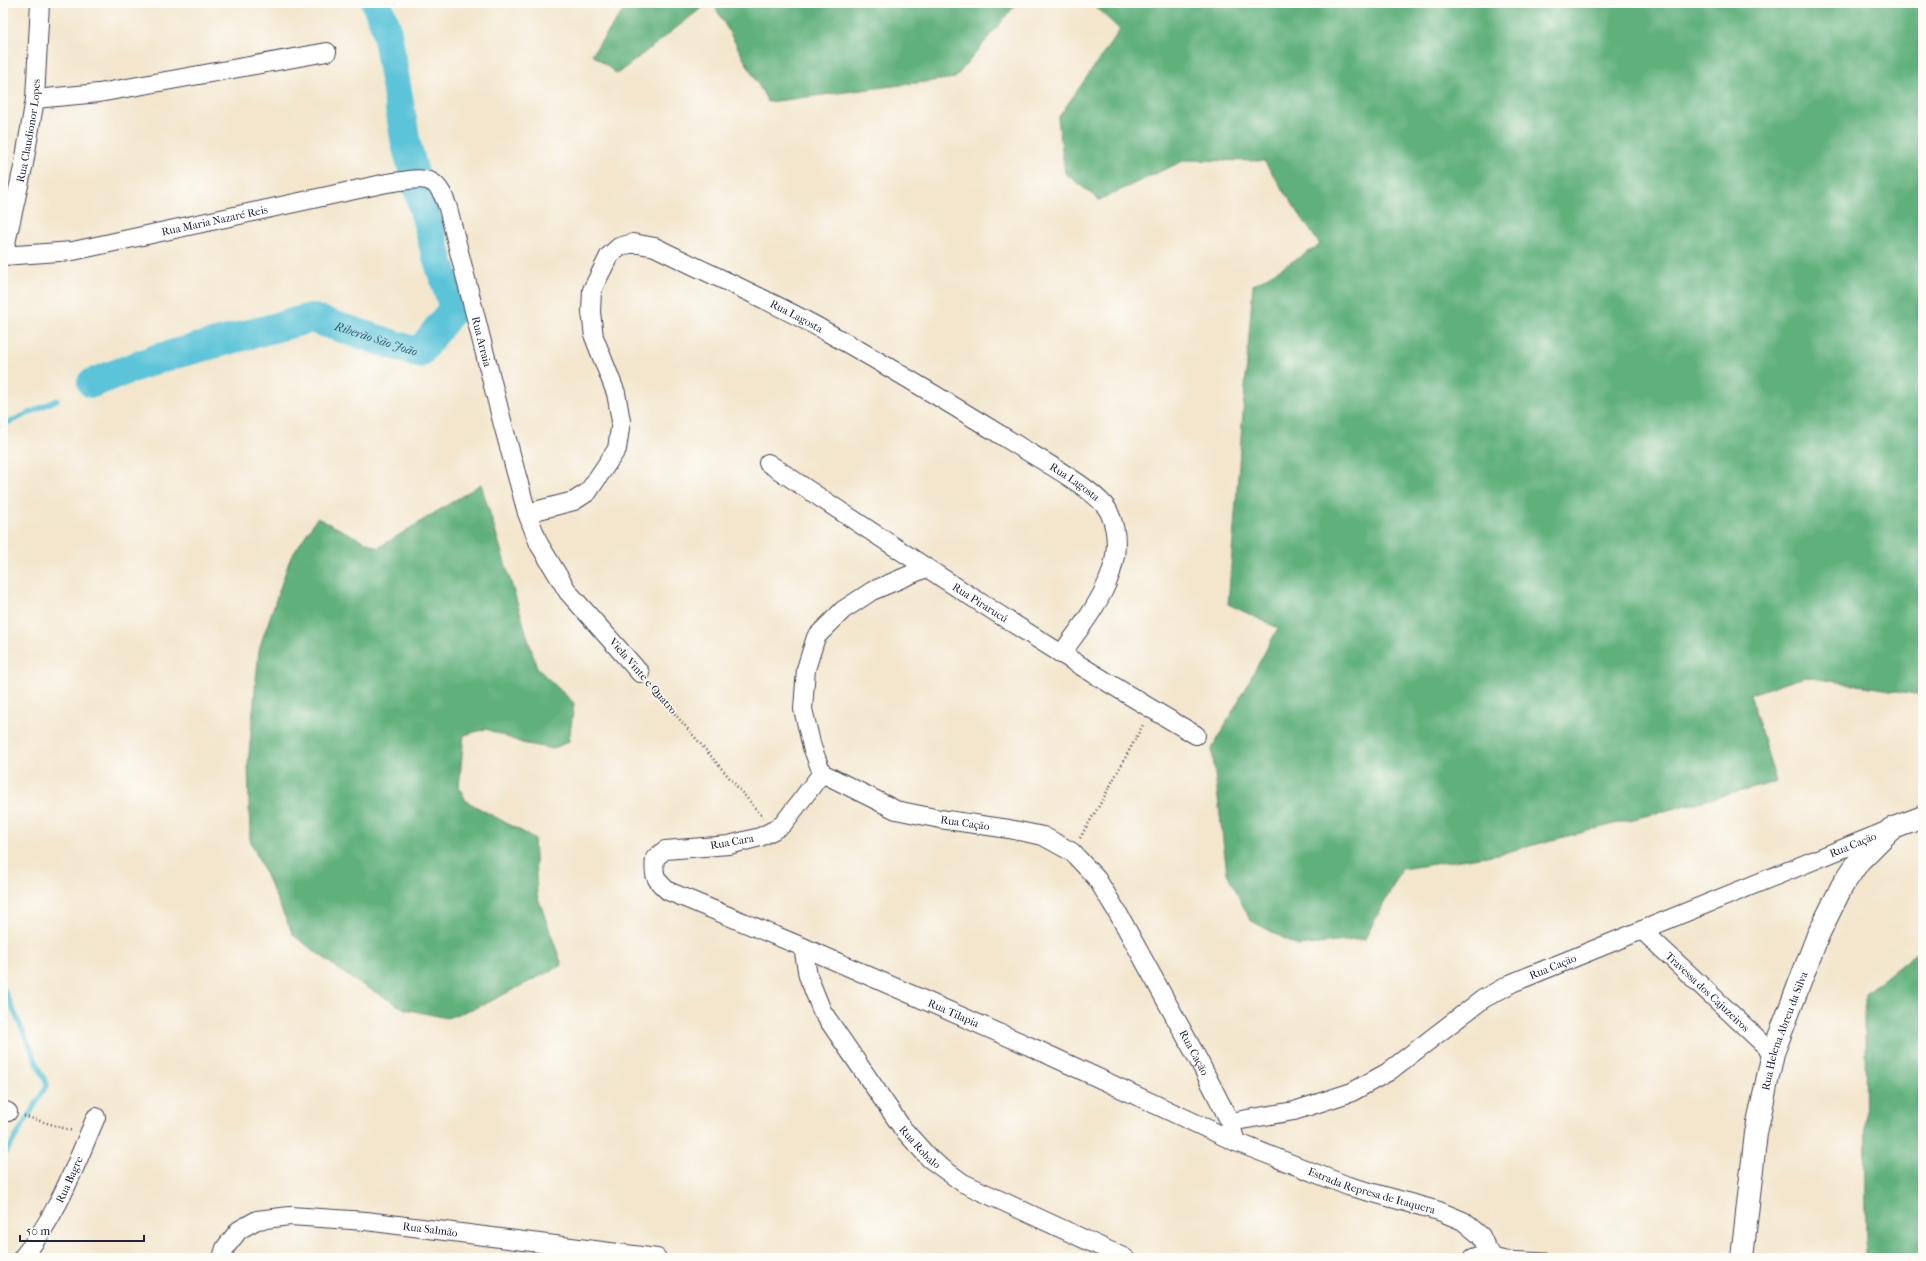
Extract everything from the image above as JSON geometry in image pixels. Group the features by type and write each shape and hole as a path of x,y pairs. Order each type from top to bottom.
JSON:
{"street":[{"name":"Rua Claudionor Lopes","path":"3,256 24,163 36,99 40,3"},
{"path":"36,99 99,93 327,52"},
{"name":"Rua Maria Nazaré Reis","path":"3,256 73,251 387,183 426,179"},
{"name":"Rua Arraia","path":"426,179 436,183 446,200 527,513"},
{"name":"Rua Lagosta","path":"527,513 574,501 588,492 617,450 621,421 616,393 594,337 591,312 592,290 609,256 619,247 633,243 655,247 824,330 968,415 1059,471 1093,495 1108,511 1117,541 1113,566 1094,610 1061,654"},
{"name":"Rua Pirarucú","path":"768,463 926,568 1061,654 1196,734"},
{"name":"Viela Vinte e Quatro","path":"527,513 540,544 568,592 640,673"},
{"path":"822,773 812,746 803,709 806,669 816,637 843,610 872,591 926,568"},
{"name":"Rua Cara","path":"668,891 658,883 654,871 655,858 665,850 729,845 760,837 783,824 822,773"},
{"name":"Rua Cação","path":"822,773 896,810 1043,836 1072,852 1097,879 1119,915 1196,1055 1230,1122 1236,1142"},
{"path":"1891,829 1923,817"},
{"name":"Rua Cação","path":"1230,1122 1294,1111 1352,1092 1388,1072 1483,999 1512,983 1891,829"},
{"name":"Rua Helena Abreu da Silva","path":"1742,1258 1756,1133 1773,1054 1818,935 1842,886 1859,861 1891,829"},
{"name":"Rua Tilapia","path":"668,891 1031,1047 1236,1142"},
{"name":"Travessa dos Cajuzeiros","path":"1642,930 1773,1054"},
{"name":"Rua Robalo","path":"803,948 808,976 822,1011 903,1129 930,1159 963,1183 1126,1258"},
{"name":"Rua Bagre","path":"22,1258 35,1242 62,1197 96,1117"},
{"name":"Estrada Represa de Itaquera","path":"1236,1142 1348,1186 1439,1211 1463,1221 1481,1236 1491,1255"},
{"name":"Rua Salmão","path":"222,1258 224,1248 239,1230 257,1220 290,1216 366,1221 657,1258"},
{"path":"1473,1258 1491,1255"}],"lane":[{"path":"1491,1255 1547,1258"}],"path":[{"name":"Viela Vinte e Quatro","path":"640,673 774,830"},
{"path":"1072,852 1152,709"},
{"path":"10,1112 88,1135"}],"green space":[{"path":"629,3 708,3 617,74 592,54"},
{"path":"713,3 1017,3 955,78 768,102"},
{"path":"1092,3 1923,3 1923,695 1805,677 1750,694 1776,782 1499,854 1402,869 1365,939 1298,946 1250,920 1227,873 1212,749 1278,628 1228,604 1253,285 1320,245 1264,161 1185,160 1099,200 1065,173 1058,118 1120,30"},
{"path":"481,484 537,668 574,703 569,741 553,749 522,743 486,729 464,735 459,787 466,801 534,838 537,895 562,965 483,1005 447,1018 405,1009 352,979 293,935 250,840 248,764 259,649 290,559 317,518 378,548"},
{"path":"1923,947 1923,1258 1866,1258 1865,994"}],"waterway":[{"name":"Riberão São João","path":"92,383 156,359 311,318 419,353 454,308 437,257 406,144 386,27 376,3"},
{"path":"3,425 57,400"},
{"path":"3,987 47,1085 3,1158"}]}
